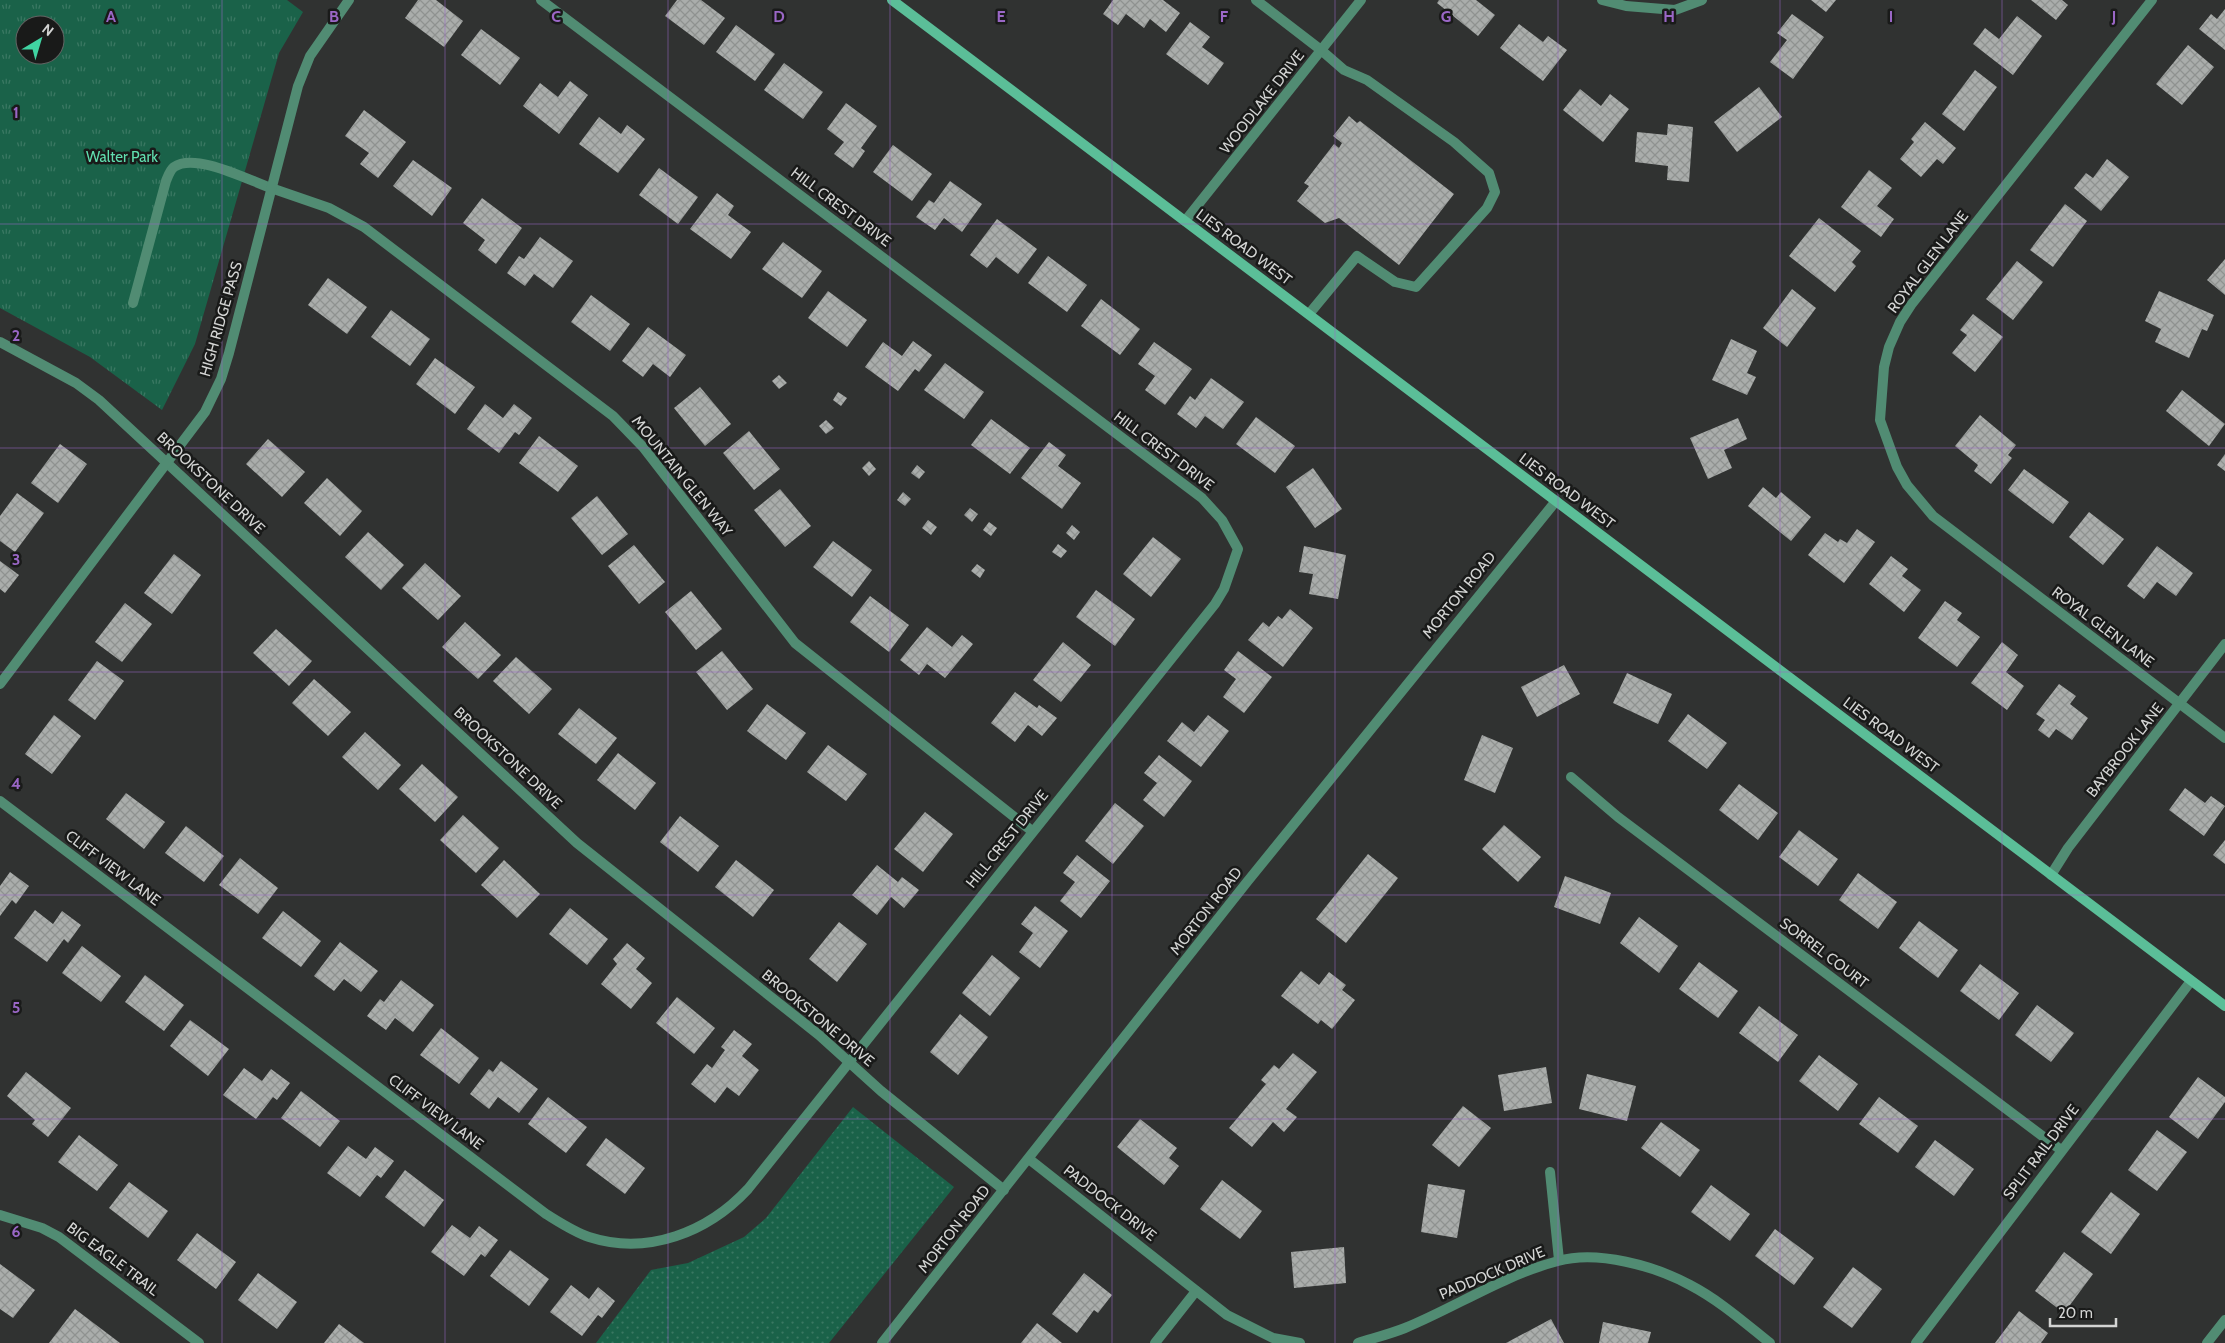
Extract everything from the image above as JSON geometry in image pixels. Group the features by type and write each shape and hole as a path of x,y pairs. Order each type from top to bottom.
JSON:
{"street":[{"name":"HIGH RIDGE PASS","path":"0,684 205,412 221,379 298,86 310,56 349,0"},
{"name":"HILL CREST DRIVE","path":"541,0 1202,498 1222,520 1238,549 1224,589 1215,604 848,1062"},
{"name":"LIES ROAD WEST","path":"892,0 2225,1006"},
{"path":"1256,0 1344,70 1367,80 1389,94 1454,142 1490,173 1495,192 1487,208 1416,287 1395,282 1357,256 1309,314"},
{"name":"WOODLAKE DRIVE","path":"1186,221 1361,0"},
{"path":"1602,0 1626,6 1675,10 1702,0"},
{"name":"ROYAL GLEN LANE","path":"2152,0 1910,305 1900,322 1888,353 1880,420 1903,479 1919,502 1933,516 2225,738"},
{"name":"MOUNTAIN GLEN WAY","path":"133,303 166,180 172,168 183,163 205,163 329,208 364,227 613,416 643,447 795,644 1032,830"},
{"name":"BROOKSTONE DRIVE","path":"0,342 84,388 99,400 577,843 818,1035 881,1092 1004,1190"},
{"name":"MORTON ROAD","path":"882,1343 1241,890 1556,501"},
{"name":"BAYBROOK LANE","path":"2051,875 2068,848 2225,644"},
{"name":"SORREL COURT","path":"1571,777 1618,817 2061,1150"},
{"name":"CLIFF VIEW LANE","path":"0,801 546,1214 589,1237 612,1242 653,1243 691,1231 723,1213 748,1189 848,1062"},
{"name":"SPLIT RAIL DRIVE","path":"1916,1343 2191,980"},
{"name":"PADDOCK DRIVE","path":"1029,1159 1227,1315 1251,1329 1273,1338 1300,1343"},
{"path":"1550,1172 1559,1260"},
{"name":"BIG EAGLE TRAIL","path":"0,1216 42,1228 59,1237 200,1343"},
{"name":"PADDOCK DRIVE","path":"1358,1343 1406,1328 1495,1286 1559,1260 1596,1258 1623,1261 1671,1275 1692,1286 1770,1343"},
{"path":"1155,1343 1196,1290"},
{"path":"2207,1343 2225,1320"}],"green space":[{"name":"Walter Park","path":"0,0 287,0 303,12 279,53 195,344 162,410 90,357 0,308"},
{"path":"853,1107 954,1187 829,1343 596,1343 651,1270 688,1263 744,1237 766,1218"}],"building":[{"path":"418,0 436,0 463,21 444,47 405,18"},
{"path":"677,0 701,0 725,18 704,45 665,16"},
{"path":"1113,0 1163,0 1180,13 1166,32 1150,19 1144,28 1126,14 1118,25 1103,14"},
{"path":"1439,0 1476,0 1495,15 1478,36 1437,3"},
{"path":"1811,0 1836,0 1826,12"},
{"path":"2031,0 2062,0 2068,5 2056,20"},
{"path":"2225,9 2225,50 2199,29 2211,14 2217,19"},
{"path":"1792,14 1824,37 1793,79 1770,62 1787,40 1777,33"},
{"path":"2017,16 2042,36 2013,75 1973,44 1985,28 1999,39"},
{"path":"1190,22 1210,37 1202,47 1224,63 1208,85 1166,54"},
{"path":"1519,24 1543,42 1548,36 1567,50 1543,81 1500,48"},
{"path":"736,25 775,54 755,81 716,52"},
{"path":"481,29 520,58 500,85 461,55"},
{"path":"2188,45 2214,67 2182,105 2156,84"},
{"path":"784,63 823,92 803,119 764,90"},
{"path":"1975,70 1997,87 1964,131 1942,114"},
{"path":"570,81 588,95 559,134 523,106 540,83 558,97"},
{"path":"1759,87 1782,117 1737,152 1714,122"},
{"path":"1580,89 1601,106 1610,94 1629,109 1603,142 1563,110"},
{"path":"846,103 877,126 861,148 865,151 853,168 834,154 844,142 827,129"},
{"path":"364,110 406,142 378,178 360,164 369,153 345,136"},
{"path":"1349,116 1357,123 1360,121 1454,194 1399,265 1339,218 1325,223 1297,201 1309,186 1304,183 1334,144 1339,148 1342,143 1333,136"},
{"path":"599,117 621,134 627,125 645,139 618,173 579,144"},
{"path":"1925,122 1956,148 1943,164 1937,159 1921,177 1900,159 1914,142 1911,139"},
{"path":"1668,124 1693,127 1689,182 1667,180 1668,166 1635,162 1637,132 1667,135"},
{"path":"893,145 932,174 912,201 873,172"},
{"path":"2107,159 2129,177 2101,211 2074,188 2086,173 2093,178"},
{"path":"413,160 452,188 432,216 393,186"},
{"path":"659,168 698,197 678,224 639,195"},
{"path":"1869,170 1892,188 1877,206 1894,219 1881,237 1841,207"},
{"path":"950,181 982,204 962,232 944,218 935,230 916,217 929,200 934,203"},
{"path":"717,193 734,206 728,215 751,232 731,259 690,229"},
{"path":"482,198 522,228 496,264 478,250 485,240 463,223"},
{"path":"2065,204 2087,221 2053,267 2030,250"},
{"path":"1819,218 1861,251 1852,262 1856,266 1835,292 1789,256"},
{"path":"997,219 1037,249 1018,274 996,257 987,268 970,255"},
{"path":"540,237 573,261 553,288 534,274 525,286 507,273 519,256 524,259"},
{"path":"783,242 822,271 802,298 762,269"},
{"path":"1048,256 1087,285 1067,312 1028,283"},
{"path":"2225,259 2225,295 2207,280"},
{"path":"2017,261 2043,282 2013,320 1986,299"},
{"path":"328,278 367,307 347,334 308,305"},
{"path":"1792,289 1816,308 1787,347 1763,328"},
{"path":"828,291 867,320 847,347 808,318"},
{"path":"2159,291 2214,315 2207,331 2202,329 2189,358 2155,342 2161,329 2145,321"},
{"path":"591,295 630,324 610,351 571,322"},
{"path":"1101,299 1140,329 1120,355 1081,326"},
{"path":"391,310 430,339 410,366 371,337"},
{"path":"1973,314 2003,337 1975,372 1952,353 1967,335 1960,330"},
{"path":"648,327 686,355 670,377 653,364 643,377 622,361"},
{"path":"1731,339 1757,351 1747,373 1756,377 1747,395 1712,380"},
{"path":"913,341 932,355 919,372 915,369 898,391 865,367 883,342 902,356"},
{"path":"1154,342 1192,369 1165,405 1145,390 1155,376 1138,364"},
{"path":"435,358 475,387 455,414 416,384"},
{"path":"945,363 984,392 964,419 924,390"},
{"path":"779,375 787,383 779,389 772,381"},
{"path":"1211,378 1244,402 1223,429 1205,416 1196,428 1177,414 1190,396 1195,400"},
{"path":"700,387 731,424 705,446 674,408"},
{"path":"2182,390 2225,424 2209,446 2166,411"},
{"path":"838,392 847,398 841,406 833,400"},
{"path":"485,404 503,418 514,404 532,418 519,435 515,432 499,453 467,429"},
{"path":"1980,415 2016,445 2008,455 2012,458 1991,484 1974,471 1978,465 1955,446"},
{"path":"1256,417 1295,446 1275,473 1236,444"},
{"path":"1738,418 1747,439 1724,450 1732,468 1708,479 1690,438"},
{"path":"991,419 1030,448 1010,474 971,445"},
{"path":"826,420 834,428 826,434 819,426"},
{"path":"749,431 780,469 754,490 723,453"},
{"path":"539,436 578,466 558,492 519,463"},
{"path":"268,439 305,472 282,497 246,464"},
{"path":"1049,442 1066,455 1058,466 1081,483 1062,509 1021,478"},
{"path":"60,444 87,464 58,503 31,483"},
{"path":"2225,454 2225,471 2217,465"},
{"path":"869,461 876,469 869,476 862,468"},
{"path":"917,465 925,472 919,479 911,473"},
{"path":"1313,468 1342,509 1315,528 1286,487"},
{"path":"2024,469 2069,502 2053,524 2008,490"},
{"path":"327,478 362,511 340,536 304,503"},
{"path":"1763,487 1776,498 1781,492 1811,517 1791,541 1748,506"},
{"path":"780,489 811,526 785,547 754,510"},
{"path":"903,492 911,499 905,506 897,500"},
{"path":"17,493 44,513 15,552 0,541 0,516"},
{"path":"597,496 628,534 602,555 571,518"},
{"path":"970,508 978,514 972,522 964,515"},
{"path":"2089,512 2124,539 2103,565 2069,537"},
{"path":"928,520 937,527 931,535 922,528"},
{"path":"989,522 997,528 991,536 983,530"},
{"path":"1072,525 1080,532 1074,540 1066,533"},
{"path":"1857,529 1875,542 1844,583 1808,555 1825,533 1838,542 1840,539 1847,543"},
{"path":"368,532 404,565 381,590 345,557"},
{"path":"1153,537 1181,559 1151,597 1123,574"},
{"path":"833,541 872,570 852,597 813,567"},
{"path":"1058,544 1067,551 1061,558 1052,552"},
{"path":"634,545 665,582 639,604 608,566"},
{"path":"1304,546 1346,555 1338,599 1309,594 1313,574 1299,572"},
{"path":"2157,546 2193,573 2176,596 2157,582 2144,599 2127,586"},
{"path":"174,554 201,575 172,614 144,593"},
{"path":"1891,556 1908,569 1902,576 1921,590 1904,612 1869,584"},
{"path":"0,561 19,575 5,593 0,589"},
{"path":"425,563 461,596 438,620 402,588"},
{"path":"977,564 985,570 980,578 971,571"},
{"path":"1096,590 1135,619 1115,646 1076,617"},
{"path":"691,591 722,629 696,650 665,612"},
{"path":"870,596 909,625 889,652 850,622"},
{"path":"1945,601 1962,613 1957,620 1980,637 1957,667 1918,638"},
{"path":"125,603 152,624 122,662 95,642"},
{"path":"1290,609 1313,628 1283,667 1248,640 1263,622 1269,627 1278,616 1282,619"},
{"path":"465,622 501,655 478,679 442,647"},
{"path":"927,627 952,647 962,635 973,644 945,678 927,664 919,675 900,660"},
{"path":"276,629 312,661 289,686 253,653"},
{"path":"1063,642 1091,665 1061,702 1033,680"},
{"path":"2002,642 2018,655 2006,672 2024,686 2007,710 1971,683"},
{"path":"722,651 753,689 727,710 696,672"},
{"path":"1238,651 1272,677 1244,713 1223,697 1236,679 1224,670"},
{"path":"516,657 552,689 529,714 493,681"},
{"path":"97,661 124,681 95,720 68,700"},
{"path":"1564,665 1580,694 1537,717 1521,687"},
{"path":"1627,673 1672,694 1658,724 1613,703"},
{"path":"314,679 351,712 328,736 292,703"},
{"path":"2059,684 2076,696 2070,704 2088,718 2072,740 2056,729 2049,738 2038,730 2045,720 2036,714"},
{"path":"1015,692 1037,708 1039,705 1057,718 1042,736 1028,725 1015,742 991,723"},
{"path":"767,704 806,733 786,760 747,731"},
{"path":"579,708 617,738 596,764 558,734"},
{"path":"1688,714 1727,743 1707,769 1668,741"},
{"path":"54,715 81,736 52,774 25,754"},
{"path":"1208,715 1229,731 1201,767 1167,741 1182,722 1194,732"},
{"path":"365,732 401,765 378,790 342,757"},
{"path":"1482,735 1513,748 1495,793 1464,780"},
{"path":"828,745 867,774 846,801 807,772"},
{"path":"618,753 656,783 635,810 597,780"},
{"path":"1159,755 1192,781 1164,817 1143,800 1157,783 1144,773"},
{"path":"422,764 458,797 435,822 399,789"},
{"path":"1739,784 1778,813 1758,840 1719,810"},
{"path":"2185,788 2205,803 2211,796 2225,806 2204,836 2169,810"},
{"path":"126,793 165,822 144,849 106,819"},
{"path":"1115,803 1144,826 1113,864 1085,841"},
{"path":"925,812 953,834 923,872 894,849"},
{"path":"463,815 499,848 476,873 440,840"},
{"path":"680,816 719,846 698,872 660,842"},
{"path":"1504,825 1541,857 1518,882 1482,849"},
{"path":"186,826 224,856 204,882 165,853"},
{"path":"1799,830 1838,859 1818,886 1779,857"},
{"path":"2225,840 2225,864 2213,855"},
{"path":"1368,854 1398,878 1346,943 1316,919"},
{"path":"1077,855 1110,881 1081,918 1060,901 1075,882 1063,873"},
{"path":"240,858 278,888 258,914 219,885"},
{"path":"504,860 540,894 517,918 481,885"},
{"path":"736,860 774,890 753,917 715,887"},
{"path":"877,865 898,882 902,877 919,890 904,908 891,897 877,915 852,895"},
{"path":"10,872 29,886 16,904 12,900 0,916 0,886"},
{"path":"1858,873 1897,902 1878,929 1839,900"},
{"path":"1565,876 1611,893 1600,924 1554,907"},
{"path":"1035,906 1068,931 1040,968 1019,952 1033,933 1021,924"},
{"path":"570,908 608,939 587,965 549,934"},
{"path":"35,910 53,924 62,911 81,925 68,943 64,939 47,962 14,938"},
{"path":"283,911 321,941 301,967 262,938"},
{"path":"1639,917 1678,946 1659,973 1620,943"},
{"path":"1919,921 1958,950 1938,978 1899,948"},
{"path":"839,922 867,944 837,982 809,959"},
{"path":"340,942 378,971 361,992 344,979 334,991 314,976"},
{"path":"627,943 645,958 636,969 652,983 631,1009 601,984 617,964 613,959"},
{"path":"82,946 121,976 101,1002 62,973"},
{"path":"992,955 1020,978 990,1016 962,993"},
{"path":"1699,962 1738,991 1718,1018 1679,989"},
{"path":"1980,964 2019,993 1999,1020 1960,991"},
{"path":"1301,971 1319,985 1329,972 1346,985 1342,990 1355,1000 1332,1029 1321,1020 1318,1024 1281,996"},
{"path":"145,975 184,1005 164,1031 125,1002"},
{"path":"401,980 434,1005 413,1032 395,1018 386,1030 367,1016 380,999 384,1002"},
{"path":"677,997 715,1028 694,1054 656,1023"},
{"path":"2037,1005 2074,1033 2051,1062 2015,1035"},
{"path":"1759,1006 1798,1035 1778,1062 1739,1033"},
{"path":"960,1014 988,1037 958,1075 930,1052"},
{"path":"190,1020 229,1049 208,1076 170,1046"},
{"path":"441,1028 479,1058 459,1084 420,1055"},
{"path":"734,1030 752,1044 742,1056 759,1070 739,1096 727,1087 715,1103 691,1084 707,1064 712,1068 725,1050 721,1047"},
{"path":"1293,1053 1317,1072 1286,1109 1297,1117 1284,1132 1273,1122 1252,1147 1229,1128 1266,1084 1261,1080 1274,1065 1279,1069"},
{"path":"1819,1055 1858,1084 1838,1111 1799,1081"},
{"path":"501,1061 538,1089 519,1113 498,1097 489,1109 470,1094 489,1069 493,1072"},
{"path":"1546,1067 1552,1103 1504,1111 1498,1075"},
{"path":"244,1068 262,1081 271,1069 290,1083 277,1100 273,1097 256,1119 223,1095"},
{"path":"26,1072 71,1108 48,1137 32,1124 35,1120 7,1096"},
{"path":"1587,1074 1636,1086 1627,1121 1579,1109"},
{"path":"2198,1077 2225,1097 2225,1102 2198,1139 2169,1117"},
{"path":"301,1091 340,1121 320,1147 281,1118"},
{"path":"548,1097 587,1127 566,1153 528,1124"},
{"path":"1879,1097 1918,1126 1898,1153 1859,1124"},
{"path":"1463,1106 1491,1128 1459,1167 1432,1145"},
{"path":"1140,1119 1177,1148 1169,1158 1179,1166 1164,1185 1117,1147"},
{"path":"1661,1122 1700,1150 1680,1177 1641,1148"},
{"path":"2157,1130 2187,1152 2157,1191 2128,1170"},
{"path":"79,1135 118,1165 97,1191 58,1162"},
{"path":"606,1138 645,1168 625,1194 586,1165"},
{"path":"1935,1140 1974,1169 1954,1196 1915,1167"},
{"path":"348,1146 366,1159 375,1147 394,1161 381,1178 377,1175 360,1197 327,1173"},
{"path":"405,1170 444,1200 424,1227 385,1197"},
{"path":"1222,1180 1262,1211 1240,1239 1200,1209"},
{"path":"129,1182 168,1211 148,1238 109,1208"},
{"path":"1428,1184 1465,1190 1457,1238 1421,1232"},
{"path":"1711,1185 1750,1214 1730,1241 1691,1212"},
{"path":"2111,1192 2140,1214 2111,1254 2081,1232"},
{"path":"452,1225 470,1238 479,1226 498,1240 485,1257 481,1254 464,1276 431,1252"},
{"path":"1775,1229 1814,1258 1794,1285 1755,1256"},
{"path":"197,1233 236,1262 216,1289 177,1260"},
{"path":"1344,1247 1346,1283 1294,1288 1291,1252"},
{"path":"510,1250 549,1279 529,1306 490,1276"},
{"path":"2064,1252 2093,1274 2064,1313 2035,1291"},
{"path":"0,1264 35,1290 13,1318 0,1309"},
{"path":"1853,1267 1882,1289 1852,1328 1823,1307"},
{"path":"258,1273 297,1302 277,1329 238,1300"},
{"path":"1084,1273 1112,1295 1098,1313 1094,1310 1077,1333 1052,1314"},
{"path":"571,1285 589,1299 598,1287 615,1301 602,1318 598,1315 582,1336 550,1312"},
{"path":"75,1309 120,1343 49,1343"},
{"path":"2019,1311 2048,1333 2041,1343 1995,1343"},
{"path":"1551,1319 1564,1343 1506,1343"},
{"path":"1603,1322 1651,1332 1648,1343 1599,1343"},
{"path":"1037,1323 1062,1343 1021,1343"},
{"path":"339,1324 364,1343 324,1343"}]}
